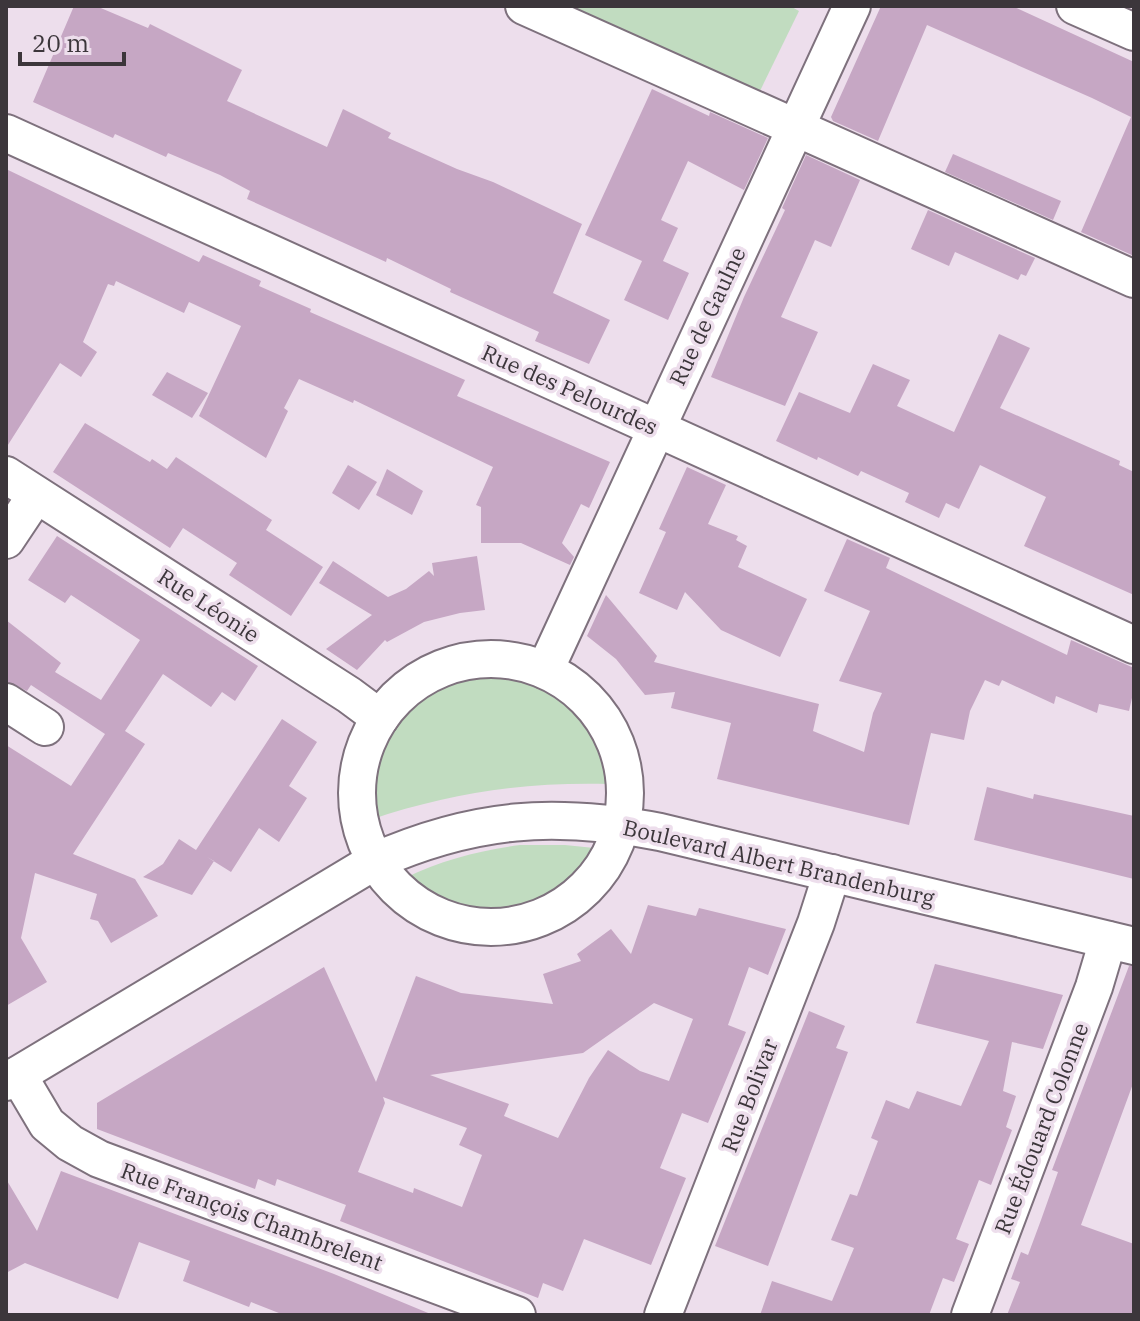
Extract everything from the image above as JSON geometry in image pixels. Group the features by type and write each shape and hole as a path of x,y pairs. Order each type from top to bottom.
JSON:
{"street":[{"path":"524,6 1134,279"},
{"name":"Rue de Gaulne","path":"545,670 852,6"},
{"path":"1075,6 1132,23"},
{"name":"Rue des Pelourdes","path":"6,133 1134,645"},
{"name":"Rue Léonie","path":"6,475 340,689 380,718"},
{"path":"6,540 36,495"},
{"path":"484,659 515,662 545,670 585,698 603,718 616,743 625,784 622,825 612,852 597,876 576,897 552,913 525,923 482,926 440,917 414,904 393,884 375,861 365,841 357,797 363,752 380,718 400,695 425,677 454,665 484,659"},
{"path":"6,702 45,727"},
{"name":"Boulevard Albert Brandenburg","path":"12,1078 375,861 433,838 497,824 559,820 622,825 1121,943"},
{"name":"Rue Bolivar","path":"663,1315 816,923 832,873"},
{"name":"Rue Édouard Colonne","path":"970,1315 1094,987 1121,943"},
{"name":"Rue François Chambrelent","path":"12,1078 47,1124 70,1143 99,1159 517,1315"}],"green space":[{"path":"563,6 790,6 799,11 759,93"},
{"path":"509,672 535,674 550,681 576,704 595,735 608,784 546,785 487,791 370,820 370,764 377,741 388,722 404,706 442,685 464,678"},
{"path":"520,845 604,849 602,866 591,880 573,891 551,899 503,908 467,908 450,904 405,878 461,857"}],"building":[{"path":"74,6 96,6 148,28 150,24 242,70 227,101 327,147 343,109 391,133 388,138 582,224 553,293 610,320 589,364 535,341 539,332 450,292 451,289 387,258 386,262 247,199 250,191 220,175 168,153 166,157 115,134 113,138 33,102"},
{"path":"881,6 1012,6 1134,62 1134,256 1081,232 1131,117 1092,98 927,25 878,141 833,121 831,117"},
{"path":"652,89 709,116 710,112 768,138 744,190 688,161 661,220 678,228 663,261 689,273 668,320 624,300 642,261 585,235"},
{"path":"953,154 1061,201 1053,220 945,172"},
{"path":"806,155 860,180 831,247 815,240 781,317 818,332 785,406 711,377"},
{"path":"6,169 199,262 203,255 261,281 259,286 311,309 310,312 465,380 457,396 610,462 589,508 581,504 562,543 574,557 570,565 521,543 481,543 481,507 476,505 493,467 354,400 353,403 299,379 284,408 288,411 266,458 199,416 241,326 189,302 184,313 116,281 114,286 108,284 83,342 97,352 81,377 60,363 6,448"},
{"path":"928,210 1035,258 1026,276 1021,274 1018,280 955,252 949,266 911,249"},
{"path":"999,334 1030,348 1000,408 1120,461 1119,465 1134,472 1134,595 1024,546 1046,497 980,465 959,509 946,503 939,518 905,502 909,493 861,471 858,476 776,441 799,392 850,413 873,364 910,380 897,406 954,432"},
{"path":"167,372 208,393 192,418 152,395"},
{"path":"85,423 167,469 176,457 272,520 266,530 323,567 291,616 229,575 237,563 183,528 170,548 53,472"},
{"path":"348,465 377,482 359,510 332,493"},
{"path":"687,467 726,485 708,524 738,536 736,540 747,546 738,567 807,599 780,657 721,630 685,592 677,610 639,593 666,532 659,529"},
{"path":"387,469 423,491 412,515 376,495"},
{"path":"57,536 258,666 235,701 222,692 211,707 163,674 125,731 145,744 73,854 135,879 158,916 111,943 98,921 90,919 97,894 35,873 21,938 47,982 6,1006 6,745 71,786 105,734 31,685 27,691 6,681 6,620 61,663 55,672 101,700 140,640 71,595 65,603 28,580"},
{"path":"847,539 890,558 886,568 1067,655 1071,640 1134,668 1134,689 1129,711 1099,704 1097,713 1056,696 1054,704 1002,680 999,686 985,680 970,711 964,740 931,733 909,825 717,779 731,723 671,708 675,692 645,695 616,659 587,636 606,595 657,656 654,662 819,704 813,731 864,752 873,713 882,693 839,681 870,611 824,591"},
{"path":"477,556 485,610 424,622 387,642 385,640 357,670 326,649 372,615 319,583 333,561 388,597 406,589 429,571 434,576 432,563"},
{"path":"282,719 317,742 289,786 307,798 279,842 259,828 231,872 214,861 192,895 143,877 163,864 179,839 196,850"},
{"path":"987,787 1033,799 1034,794 1134,816 1134,879 974,840"},
{"path":"648,905 696,916 699,908 786,929 768,975 749,967 728,1025 746,1032 708,1123 682,1113 660,1168 686,1178 651,1265 584,1239 563,1291 543,1283 538,1298 340,1221 346,1205 277,1179 275,1186 258,1179 255,1189 97,1129 97,1103 324,967 376,1082 416,976 461,993 553,1004 543,974 581,961 577,954 611,929 631,954","holes":["654,1003 693,1019 669,1081 640,1071 608,1050 589,1078 558,1138 504,1116 509,1104 430,1075 583,1053","383,1097 467,1128 459,1145 482,1155 462,1207 414,1188 413,1193 358,1172 385,1103"]},
{"path":"935,964 1063,995 1043,1049 1012,1042 1003,1091 1016,1096 1006,1127 1012,1130 991,1185 979,1180 956,1239 969,1244 954,1282 943,1278 929,1315 760,1315 772,1281 832,1301 854,1248 831,1240 850,1194 857,1196 878,1141 871,1138 886,1100 909,1109 917,1091 961,1106 989,1041 916,1023"},
{"path":"1129,966 1134,966 1134,1081 1081,1225 1134,1244 1134,1315 1007,1315 1020,1282 1011,1279 1021,1252 1028,1255 1058,1172 1052,1170"},
{"path":"809,1011 845,1026 836,1048 848,1052 768,1266 715,1246"},
{"path":"61,1171 334,1274 433,1315 284,1315 251,1302 249,1307 183,1281 190,1261 139,1242 118,1299 25,1263 6,1273 6,1179 37,1231"}]}
